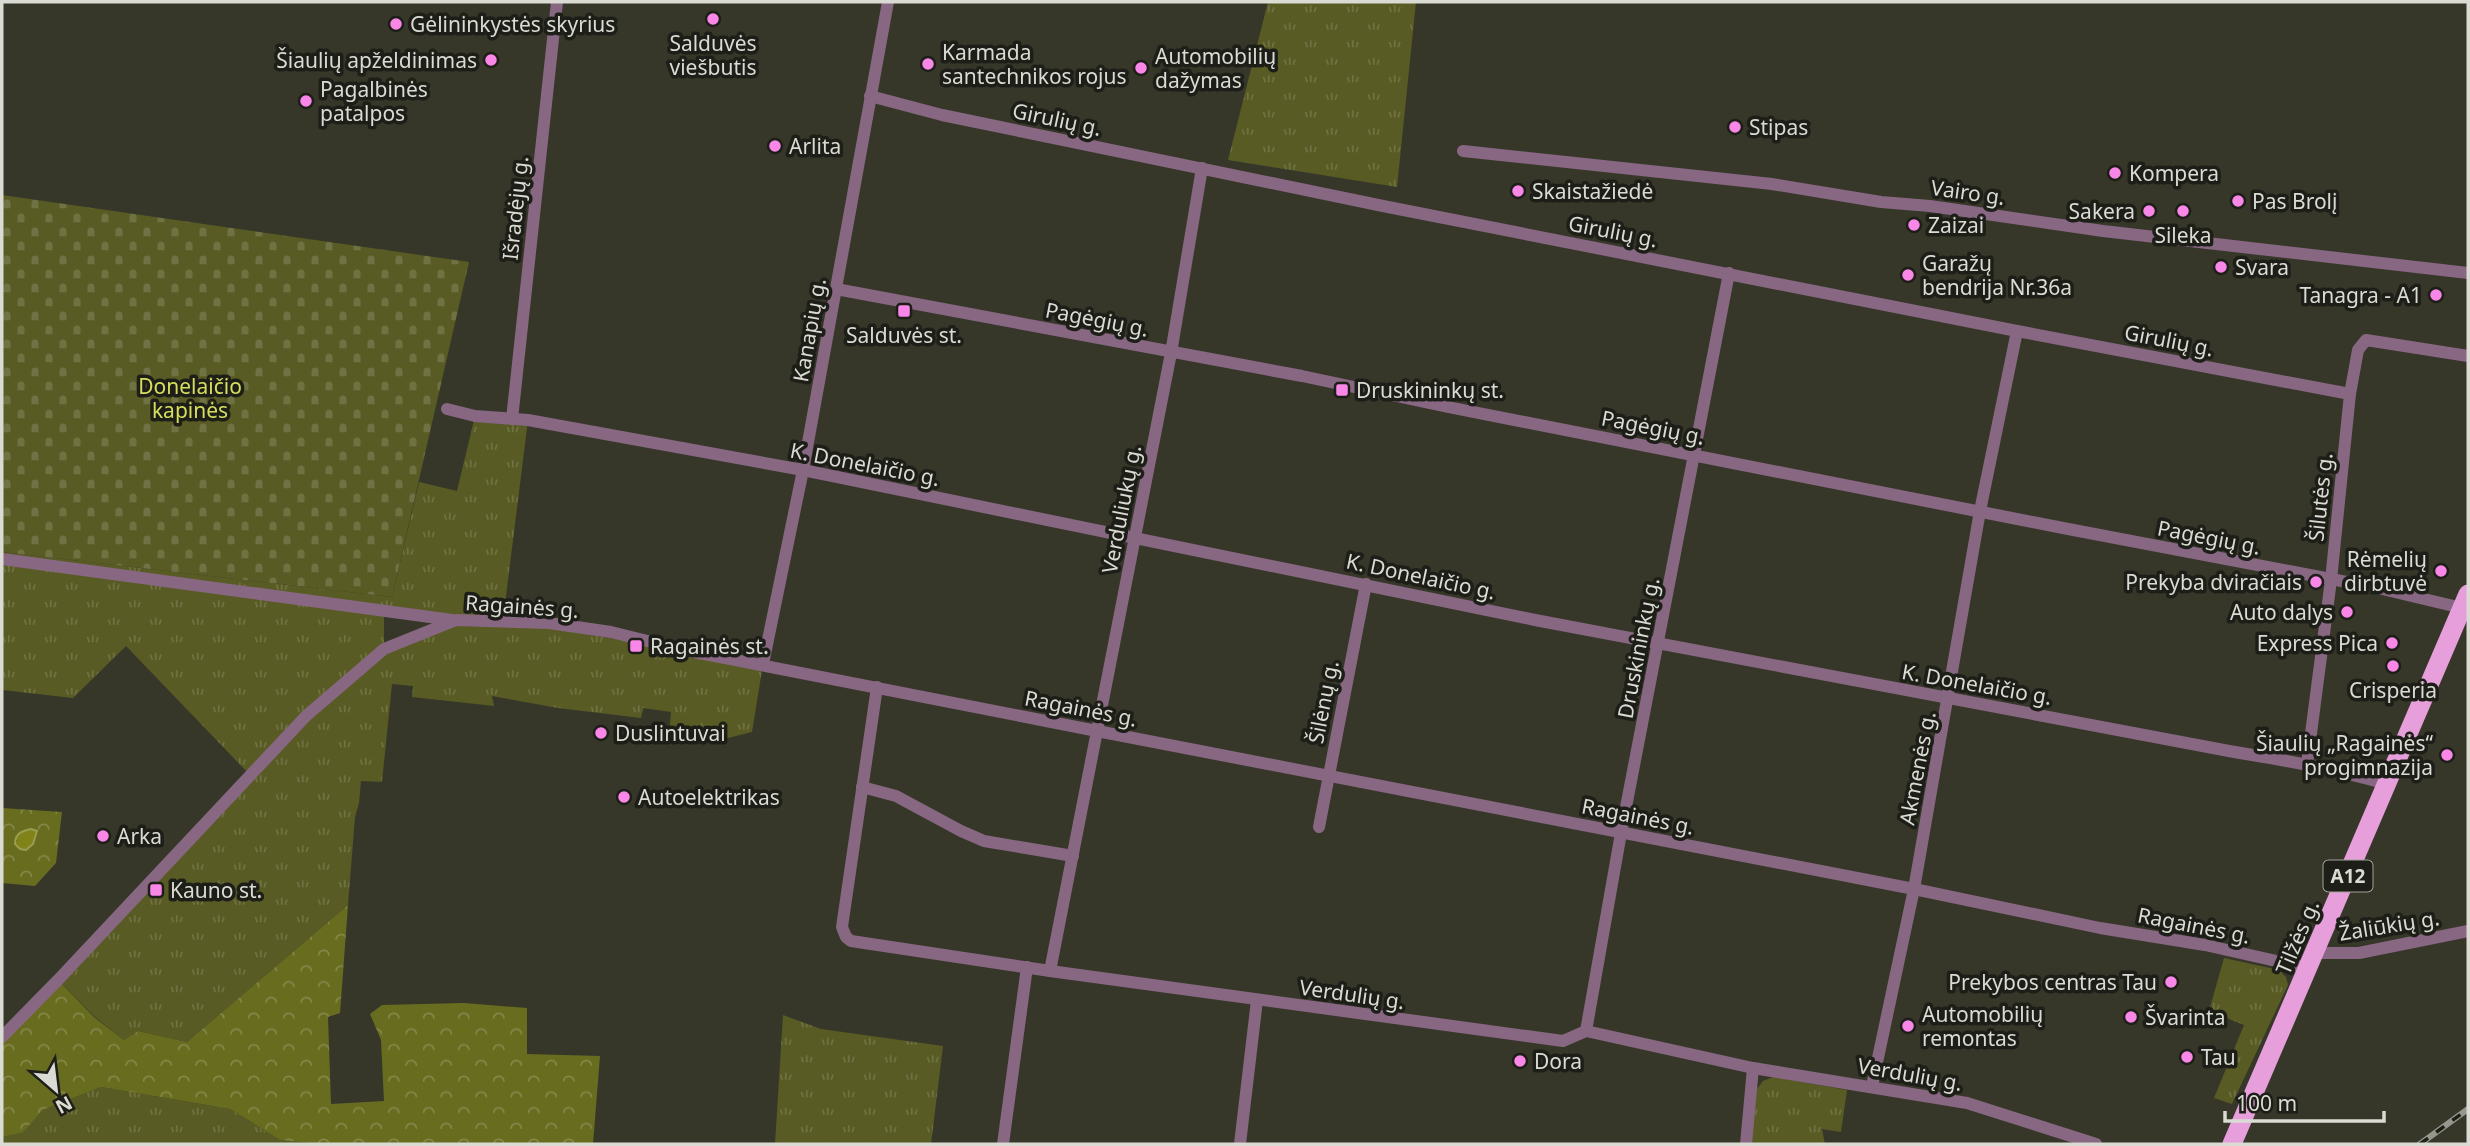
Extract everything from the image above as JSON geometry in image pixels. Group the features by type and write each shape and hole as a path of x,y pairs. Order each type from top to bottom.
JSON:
{"highway":[{"name":"Tilžės g.","path":"2232,1144 2465,601"}],"street":[{"name":"Išradėjų g.","path":"512,419 557,2"},
{"name":"Kanapių g.","path":"763,664 803,470 888,2"},
{"name":"Girulių g.","path":"870,96 942,115 1202,168 2017,331 2350,394"},
{"name":"Vairo g.","path":"1463,151 1772,184 1881,202 1930,206 2103,231 2468,273"},
{"name":"Verduliukų g.","path":"1050,971 1171,352 1202,168"},
{"name":"Druskininkų g.","path":"1586,1031 1621,833 1729,273"},
{"name":"Pagėgių g.","path":"836,289 1302,376 2331,580 2465,601"},
{"name":"Akmenės g.","path":"1872,1086 1914,888 1980,511 2017,331"},
{"name":"Šilutės g.","path":"2307,764 2331,580 2350,394 2358,350 2366,340 2468,356"},
{"name":"K. Donelaičio g.","path":"447,409 475,416 512,419 803,470 1659,643 2307,764 2387,784"},
{"path":"2,559 456,620"},
{"name":"Šilėnų g.","path":"1319,827 1366,584"},
{"name":"Ragainės g.","path":"2,1037 306,716 384,649 456,620 549,623 611,632 684,650 1914,888 2100,928 2312,961"},
{"name":"Verdulių g.","path":"877,687 842,927 846,937 851,940 1050,971 1563,1041 1586,1031 1753,1068 1872,1086 1987,1108 2096,1144"},
{"path":"862,787 896,796 984,841 1073,856"},
{"name":"Žaliūkių g.","path":"2312,961 2468,931"},
{"path":"1003,1144 1027,967"},
{"path":"1240,1144 1257,1000"},
{"path":"1746,1144 1753,1068"}],"green space":[{"path":"1268,2 1416,2 1397,187 1228,160"},
{"name":"Donelaičio kapinės","path":"2,195 469,262 392,597 2,552"},
{"path":"475,416 528,420 503,620 763,664 752,732 720,740 669,734 671,712 643,708 641,718 558,708 492,696 494,706 412,697 413,686 392,684 382,782 361,781 355,817 348,905 187,1042 138,1031 124,1040 96,1018 58,980 251,776 126,646 73,698 2,690 2,552 392,597 419,482 457,491","holes":["384,612 454,621 384,649"]},
{"path":"2,808 62,812 56,863 35,886 2,883"},
{"path":"348,905 340,1013 328,1017 331,1104 384,1101 381,1040 370,1014 382,1005 464,1003 527,1008 527,1054 600,1056 593,1144 320,1144 280,1140 230,1109 101,1087 43,1110 23,1132 2,1137 2,1037 58,980 95,1018 124,1040 138,1031 187,1042"},
{"path":"2224,958 2279,970 2286,977 2288,985 2232,1104 2214,1098 2244,1025 2209,1011"},
{"path":"783,1015 821,1029 943,1046 931,1144 775,1144"},
{"path":"1773,1077 1847,1090 1841,1132 1822,1129 1825,1144 1751,1144 1757,1089 1763,1081"},
{"path":"101,1087 230,1109 280,1140 320,1144 2,1144 2,1137 23,1131 43,1110"}],"water":[{"path":"31,829 37,831 33,844 26,850 20,849 15,844 16,837"}],"railway":[{"path":"2420,1144 2468,1109"}],"place":[{"name":"Salduvės viešbutis","path":"713,19"},
{"name":"Gėlininkystės skyrius","path":"396,24"},
{"name":"Šiaulių apželdinimas","path":"491,60"},
{"name":"Karmada santechnikos rojus","path":"928,64"},
{"name":"Automobilių dažymas","path":"1141,68"},
{"name":"Pagalbinės patalpos","path":"306,101"},
{"name":"Stipas","path":"1735,127"},
{"name":"Arlita","path":"775,146"},
{"name":"Kompera","path":"2115,173"},
{"name":"Skaistažiedė","path":"1518,191"},
{"name":"Pas Brolį","path":"2238,201"},
{"name":"Sakera","path":"2149,211"},
{"name":"Sileka","path":"2183,211"},
{"name":"Zaizai","path":"1914,225"},
{"name":"Svara","path":"2221,267"},
{"name":"Garažų bendrija Nr.36a","path":"1908,275"},
{"name":"Tanagra - A1","path":"2436,295"},
{"name":"Salduvės st.","path":"904,311"},
{"name":"Druskininkų st.","path":"1342,390"},
{"name":"Rėmelių dirbtuvė","path":"2441,571"},
{"name":"Prekyba dviračiais","path":"2316,582"},
{"name":"Auto dalys","path":"2347,612"},
{"name":"Express Pica","path":"2392,643"},
{"name":"Ragainės st.","path":"636,646"},
{"name":"Crisperia","path":"2393,666"},
{"name":"Duslintuvai","path":"601,733"},
{"name":"Šiaulių „Ragainės“ progimnazija","path":"2447,755"},
{"name":"Autoelektrikas","path":"624,797"},
{"name":"Arka","path":"103,836"},
{"name":"Kauno st.","path":"156,890"},
{"name":"Prekybos centras Tau","path":"2171,982"},
{"name":"Švarinta","path":"2131,1017"},
{"name":"Automobilių remontas","path":"1908,1026"},
{"name":"Tau","path":"2187,1057"},
{"name":"Dora","path":"1520,1061"}]}
